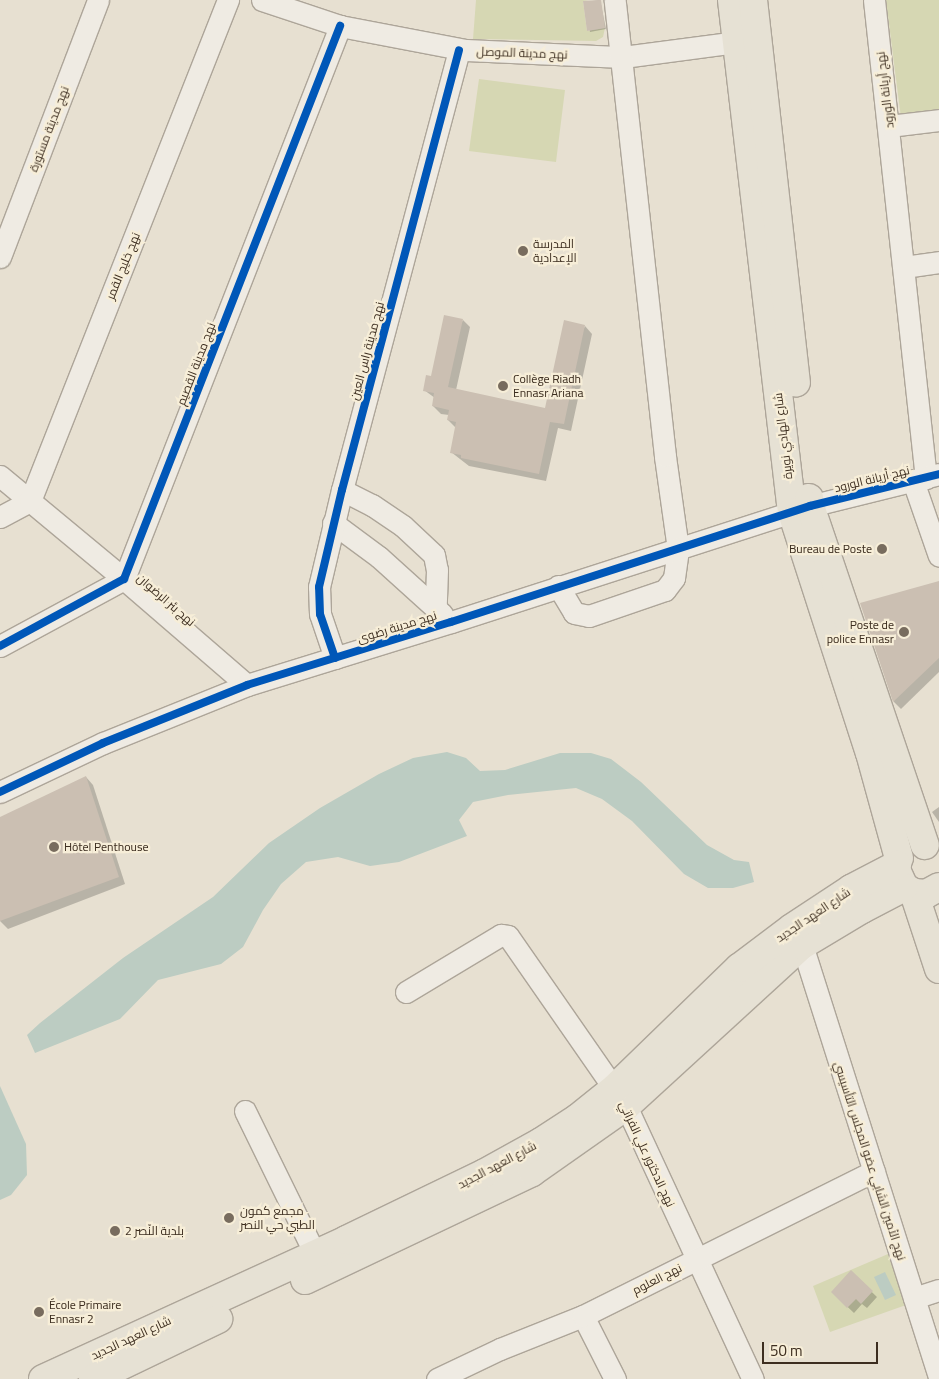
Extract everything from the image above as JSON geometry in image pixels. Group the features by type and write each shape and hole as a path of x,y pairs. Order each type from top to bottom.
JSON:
{"main road":[{"name":"شارع الهادي نويرة","path":"732,0 747,41 801,509 879,745 918,882 939,969"},
{"name":"شارع الهادي نويرة","path":"747,41 753,0"},
{"name":"شارع الهادي نويرة","path":"879,745 934,848"},
{"path":"918,882 907,849 934,848"},
{"name":"شارع العهد الجديد","path":"93,1379 532,1172 802,945 862,909 918,882"},
{"name":"شارع العهد الجديد","path":"43,1379 315,1254 512,1159 578,1118 620,1097 739,968 792,928 851,888 918,882"}],"street":[{"name":"نهج مدينة مستورة","path":"0,257 98,0"},
{"name":"نهج خليج القمر","path":"30,501 228,0"},
{"name":"نهج مدينة الموصل","path":"262,0 340,26 459,50 622,57 747,41"},
{"path":"558,586 574,613 589,616 665,590 674,578 678,549 665,456 615,0"},
{"name":"نهج أريانة الورود","path":"801,509 926,477 874,0"},
{"name":"نهج مدينة القصيم","path":"124,579 340,26"},
{"name":"نهج مدينة راس العين","path":"334,658 320,614 318,587 459,50"},
{"path":"889,126 939,120"},
{"path":"904,268 939,262"},
{"name":"نهج بئر الرضوان","path":"0,476 248,685"},
{"path":"926,477 939,556"},
{"path":"342,490 372,505 403,526 434,555 443,615"},
{"path":"0,517 30,501"},
{"name":"نهج مدينة رضوى","path":"0,792 103,742 248,685 334,658 443,615 558,586 801,509"},
{"path":"334,523 378,557 443,615"},
{"path":"0,646 124,579"},
{"name":"نهج الدكتور علي الفراتي","path":"406,992 501,935 508,936 620,1097 753,1379"},
{"name":"نهج الأمين الشابي عضو المجلس التأسيسي","path":"802,945 939,1377"},
{"path":"245,1111 315,1254"},
{"name":"نهج العلوم","path":"437,1379 462,1373 500,1349 583,1316 696,1258 874,1171"},
{"path":"914,1298 939,1290"},
{"path":"583,1316 614,1379"}],"green space":[{"path":"476,0 589,0 583,1 587,31 605,28 603,37 596,41 473,39"},
{"path":"886,0 939,0 939,113 901,118"},
{"path":"479,79 565,90 556,162 469,151"},
{"path":"888,1254 906,1305 830,1332 813,1286"}],"shaded area":[{"path":"447,752 466,758 480,771 505,770 560,753 591,753 611,759 641,782 707,845 734,860 749,862 754,882 733,888 708,888 684,874 632,821 602,799 576,788 508,795 473,802 459,820 467,836 399,862 370,866 338,857 306,862 281,884 263,910 243,947 221,964 158,980 120,1019 35,1053 27,1035 40,1023 123,958 213,897 269,843 320,808 379,774 413,758"},
{"path":"0,1086 26,1144 27,1175 11,1195 0,1200"},
{"path":"885,1272 896,1295 885,1300 874,1277"}],"building":[{"path":"601,0 605,28 587,31 583,1"},
{"path":"444,315 463,319 448,387 545,408 564,320 585,325 564,424 550,422 539,474 461,458 461,455 450,453 456,422 447,420 449,410 432,406 434,393 423,391 426,375 431,376"},
{"name":"Poste de police Ennasr","path":"939,581 939,658 893,702 860,603"},
{"name":"Hôtel Penthouse","path":"86,776 119,877 0,921 0,817"},
{"path":"851,1270 873,1291 861,1304 856,1299 847,1308 831,1292"}],"cycle path":[{"path":"0,646 124,579 340,26"},
{"path":"335,658 320,614 319,587 342,490 459,50"},
{"path":"0,792 103,743 247,685 451,622 810,506 939,474"}],"place":[{"name":"المدرسة الإعدادية","path":"523,251"},
{"name":"Collège Riadh Ennasr Ariana","path":"503,386"},
{"name":"Bureau de Poste","path":"882,549"},
{"name":"Poste de police Ennasr","path":"904,632"},
{"name":"Hôtel Penthouse","path":"54,847"},
{"name":"مجمع كمون الطبي حي النصر","path":"229,1218"},
{"name":"بلدية النّصر 2","path":"115,1231"},
{"name":"École Primaire Ennasr 2","path":"39,1312"}]}
